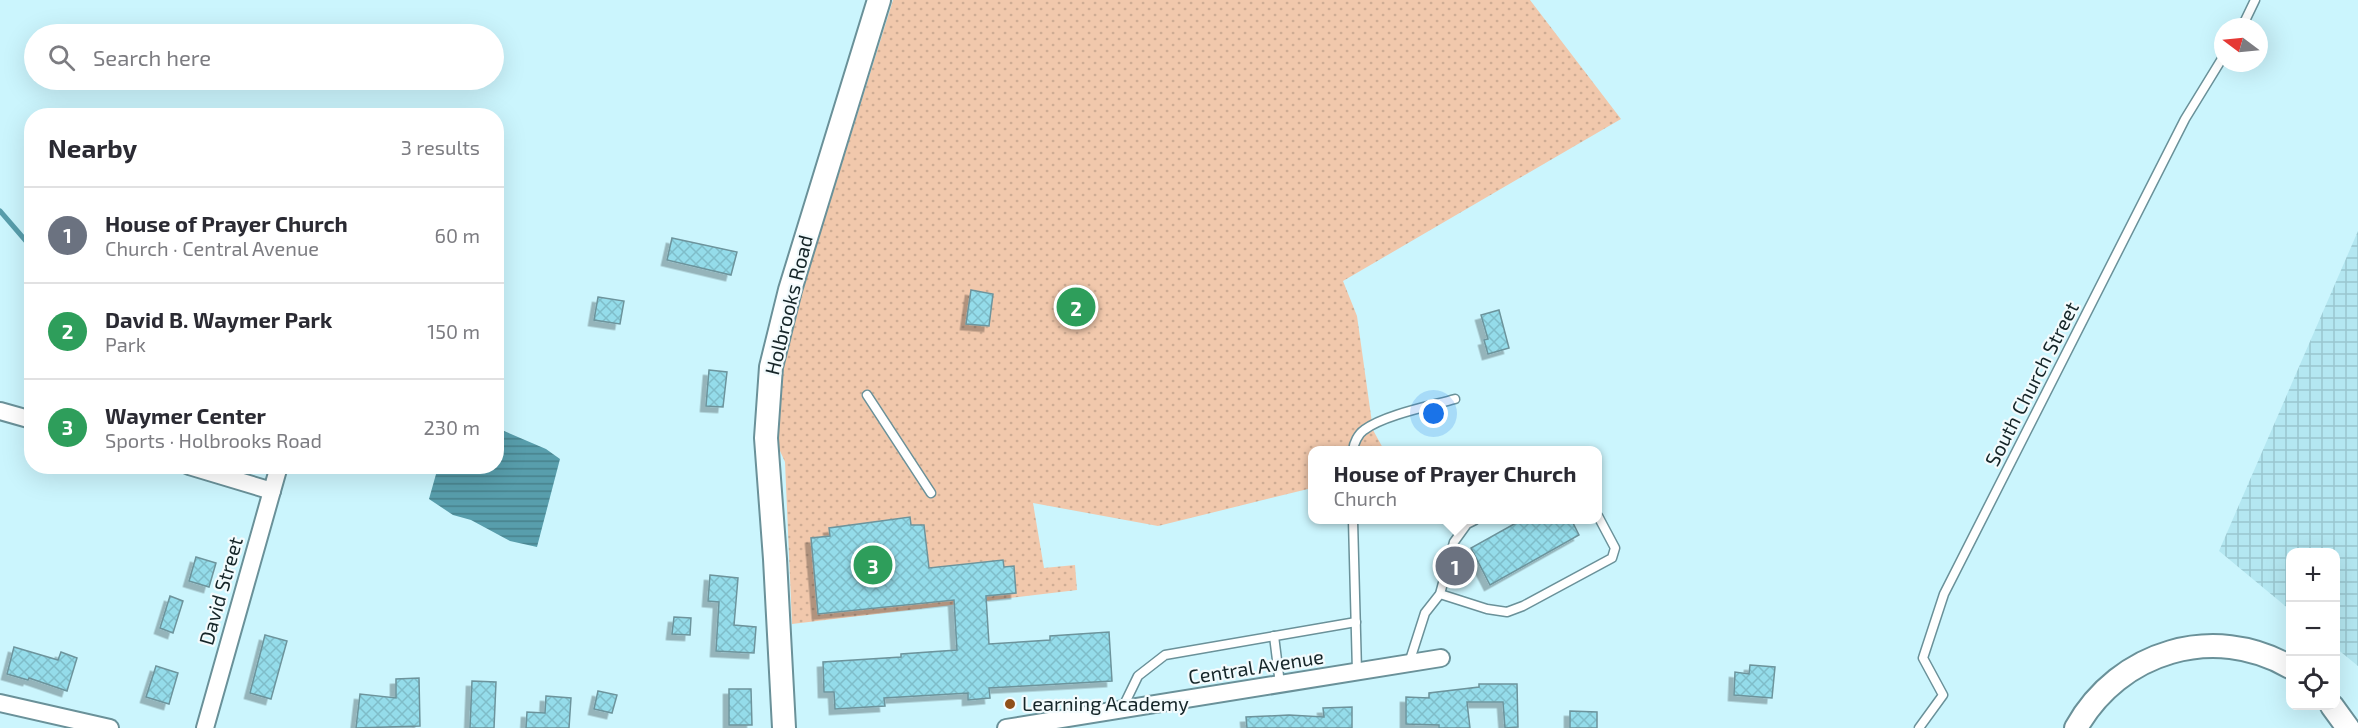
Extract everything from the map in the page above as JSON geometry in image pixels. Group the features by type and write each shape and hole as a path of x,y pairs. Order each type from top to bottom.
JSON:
{"street":[{"name":"Holbrooks Road","path":"784,728 776,559 766,438 771,367 790,290 879,0"},
{"path":"0,411 24,418"},
{"path":"216,474 272,491"},
{"name":"David Street","path":"204,728 277,474"},
{"path":"2076,728 2098,697 2124,674 2143,663 2184,649 2230,645 2273,657 2286,665"},
{"name":"Central Avenue","path":"1006,728 1441,658"},
{"path":"0,703 110,728"},
{"path":"2335,710 2348,728"}],"lane":[{"path":"2246,18 2255,0"},
{"name":"South Church Street","path":"1918,728 1943,695 1923,658 1944,594 2185,119 2214,72"},
{"path":"867,395 931,494"},
{"path":"1354,446 1362,431 1381,421 1455,399"},
{"path":"1353,524 1357,672"},
{"path":"1409,663 1425,613 1440,594 1454,542 1467,524"},
{"path":"1440,594 1487,609 1508,612 1523,606 1612,558 1615,548 1602,524"},
{"path":"1122,709 1138,676 1165,655 1356,622"},
{"path":"1274,636 1280,684"}],"shaded area":[{"path":"893,0 1530,0 1621,119 1343,281 1357,316 1373,430 1382,446 1308,446 1308,489 1158,526 1033,503 1044,568 1075,565 1077,590 792,624 785,462 776,442 783,362 800,298"},
{"path":"2358,231 2358,666 2340,651 2340,548 2286,548 2286,607 2219,551"},
{"path":"504,431 546,449 560,459 537,547 510,541 471,520 453,515 429,499 436,474 504,474"}],"building":[{"path":"672,238 737,252 731,275 667,260"},
{"path":"971,290 993,294 989,326 966,324"},
{"path":"598,297 624,301 620,324 594,320"},
{"path":"1499,310 1509,348 1488,354 1484,340 1488,339 1481,315"},
{"path":"709,370 727,372 723,407 706,406"},
{"path":"910,517 911,525 924,525 929,568 1003,560 1004,567 1014,566 1016,593 986,596 989,644 1050,640 1050,636 1109,632 1112,681 989,688 990,698 968,700 968,693 884,698 885,706 835,709 834,692 824,692 823,662 901,657 901,654 957,650 954,600 818,614 811,538 830,536 829,528"},
{"path":"1514,524 1574,524 1579,535 1490,585 1471,548"},
{"path":"196,557 216,563 209,587 189,581"},
{"path":"710,575 738,578 734,625 756,627 754,653 716,651 719,602 708,601"},
{"path":"170,596 183,601 173,633 160,628"},
{"path":"674,617 691,618 690,635 672,634"},
{"path":"265,635 287,641 271,699 250,693"},
{"path":"14,647 58,660 61,652 77,658 67,691 29,678 28,680 7,674"},
{"path":"1750,665 1775,667 1772,698 1734,695 1735,672 1749,674"},
{"path":"156,666 178,673 169,704 146,697"},
{"path":"419,678 420,726 356,728 360,694 396,698 396,679"},
{"path":"472,681 496,682 494,728 470,728"},
{"path":"1479,684 1517,684 1518,727 1505,728 1503,702 1467,702 1470,728 1439,728 1439,725 1406,724 1406,697 1429,698 1429,693 1479,687"},
{"path":"729,689 751,689 752,725 729,725"},
{"path":"598,691 617,695 612,713 594,709"},
{"path":"546,696 571,698 569,728 526,728 527,712 545,713"},
{"path":"1352,707 1352,728 1247,728 1246,717 1289,715 1324,717 1323,708"},
{"path":"1570,711 1597,712 1597,728 1570,728"}],"waterway":[{"path":"0,211 24,239"}],"place":[{"name":"David B. Waymer Park","path":"1076,307"},
{"name":"Waymer Center","path":"873,565"},
{"name":"House of Prayer Church","path":"1455,566"},
{"name":"Learning Academy","path":"1010,704"}]}
